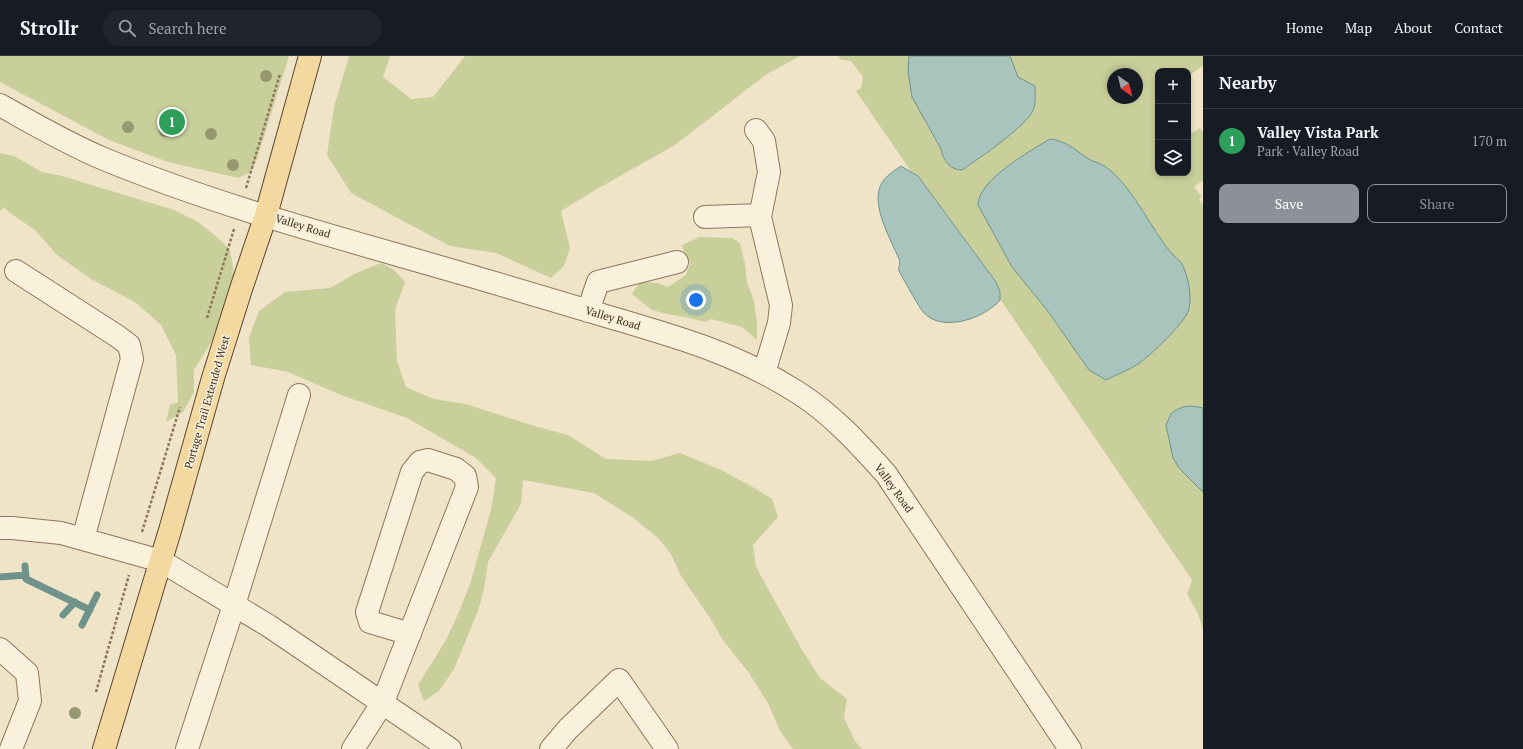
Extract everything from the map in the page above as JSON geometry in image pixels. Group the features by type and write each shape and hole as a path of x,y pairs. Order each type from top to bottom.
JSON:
{"main road":[{"name":"Portage Trail Extended West","path":"104,749 161,561 213,378 241,288 266,215 310,56"}],"street":[{"name":"Valley Road","path":"0,105 67,142 103,159 171,184 266,215 692,342 748,364 798,392 826,413 852,437 886,474 1070,749"},
{"path":"756,130 764,141 769,172 760,215 780,305 780,322 764,373"},
{"path":"704,217 760,215"},
{"path":"588,310 598,282 676,262"},
{"path":"16,271 129,345 132,359 83,539"},
{"path":"187,749 234,605 299,395"},
{"path":"353,749 383,702 410,634 467,487 465,476 456,470 428,460 420,462 412,472 367,612 370,622 410,634"},
{"path":"0,528 61,533 161,561 269,626 383,702 450,749"},
{"path":"0,649 27,673 30,701 11,749"},
{"path":"551,749 568,729 619,680 667,749"}],"green space":[{"path":"0,56 289,56 257,159 251,172 238,178 168,162 109,140 0,82"},
{"path":"349,56 390,56 383,77 411,99 433,97 465,56 800,56 767,74 675,145 561,211 570,248 564,266 551,278 496,253 450,246 351,193 327,155 334,107"},
{"path":"838,56 1203,56 1203,66 1191,74 1191,68 1155,68 1155,176 1191,176 1191,133 1200,128 1203,132 1203,180 1194,187 1202,197 1199,199 1203,205 1203,628 1197,612 1187,594 1192,580 1000,299 1000,292 996,282 918,176 910,170 856,91 861,88 863,77 851,61 841,60"},
{"path":"0,153 14,156 42,172 62,176 174,210 198,222 217,237 230,250 236,285 222,325 194,370 194,392 183,412 166,422 170,405 178,402 176,355 161,325 135,302 91,279 57,255 35,230 10,213 4,207 0,211"},
{"path":"699,237 732,238 740,243 745,264 747,282 754,301 757,324 757,340 742,327 711,319 705,322 652,310 632,294 640,282 657,283 668,287 686,275 690,263 685,255 682,245"},
{"path":"381,263 394,270 405,282 395,310 397,361 406,387 434,399 466,404 568,435 606,459 652,461 680,453 721,470 772,499 778,517 753,545 756,567 801,648 820,678 847,699 844,718 855,741 862,749 793,749 780,731 768,703 749,673 722,639 710,618 681,576 671,554 658,538 632,517 594,493 523,480 521,504 488,562 484,589 478,611 454,669 439,691 424,701 418,685 446,640 470,584 491,510 496,478 476,458 407,418 341,395 288,372 251,365 249,338 259,311 285,292 330,288 356,273"}],"water":[{"path":"909,56 1010,56 1018,77 1035,86 1034,108 1023,123 1013,132 962,170 958,170 948,164 943,157 941,149 912,97 908,72"},
{"path":"1050,139 1060,141 1070,146 1089,159 1104,166 1123,183 1165,246 1180,261 1188,280 1190,292 1189,309 1175,330 1144,360 1130,369 1106,380 1089,370 1047,310 1012,267 978,205 980,195 986,186 996,176 1006,167"},
{"path":"901,166 918,176 996,282 1000,292 1000,300 993,307 964,321 952,322 942,322 932,319 922,310 899,271 900,260 884,225 879,207 878,198 882,182"},
{"path":"1191,406 1203,408 1203,492 1179,468 1173,458 1166,425 1171,414 1176,410"}],"waterway":[{"path":"25,566 26,579 90,610"},
{"path":"0,577 26,575"},
{"path":"82,625 97,595"},
{"path":"63,615 75,602"}],"place":[{"name":"Valley Vista Park","path":"172,122"}]}
